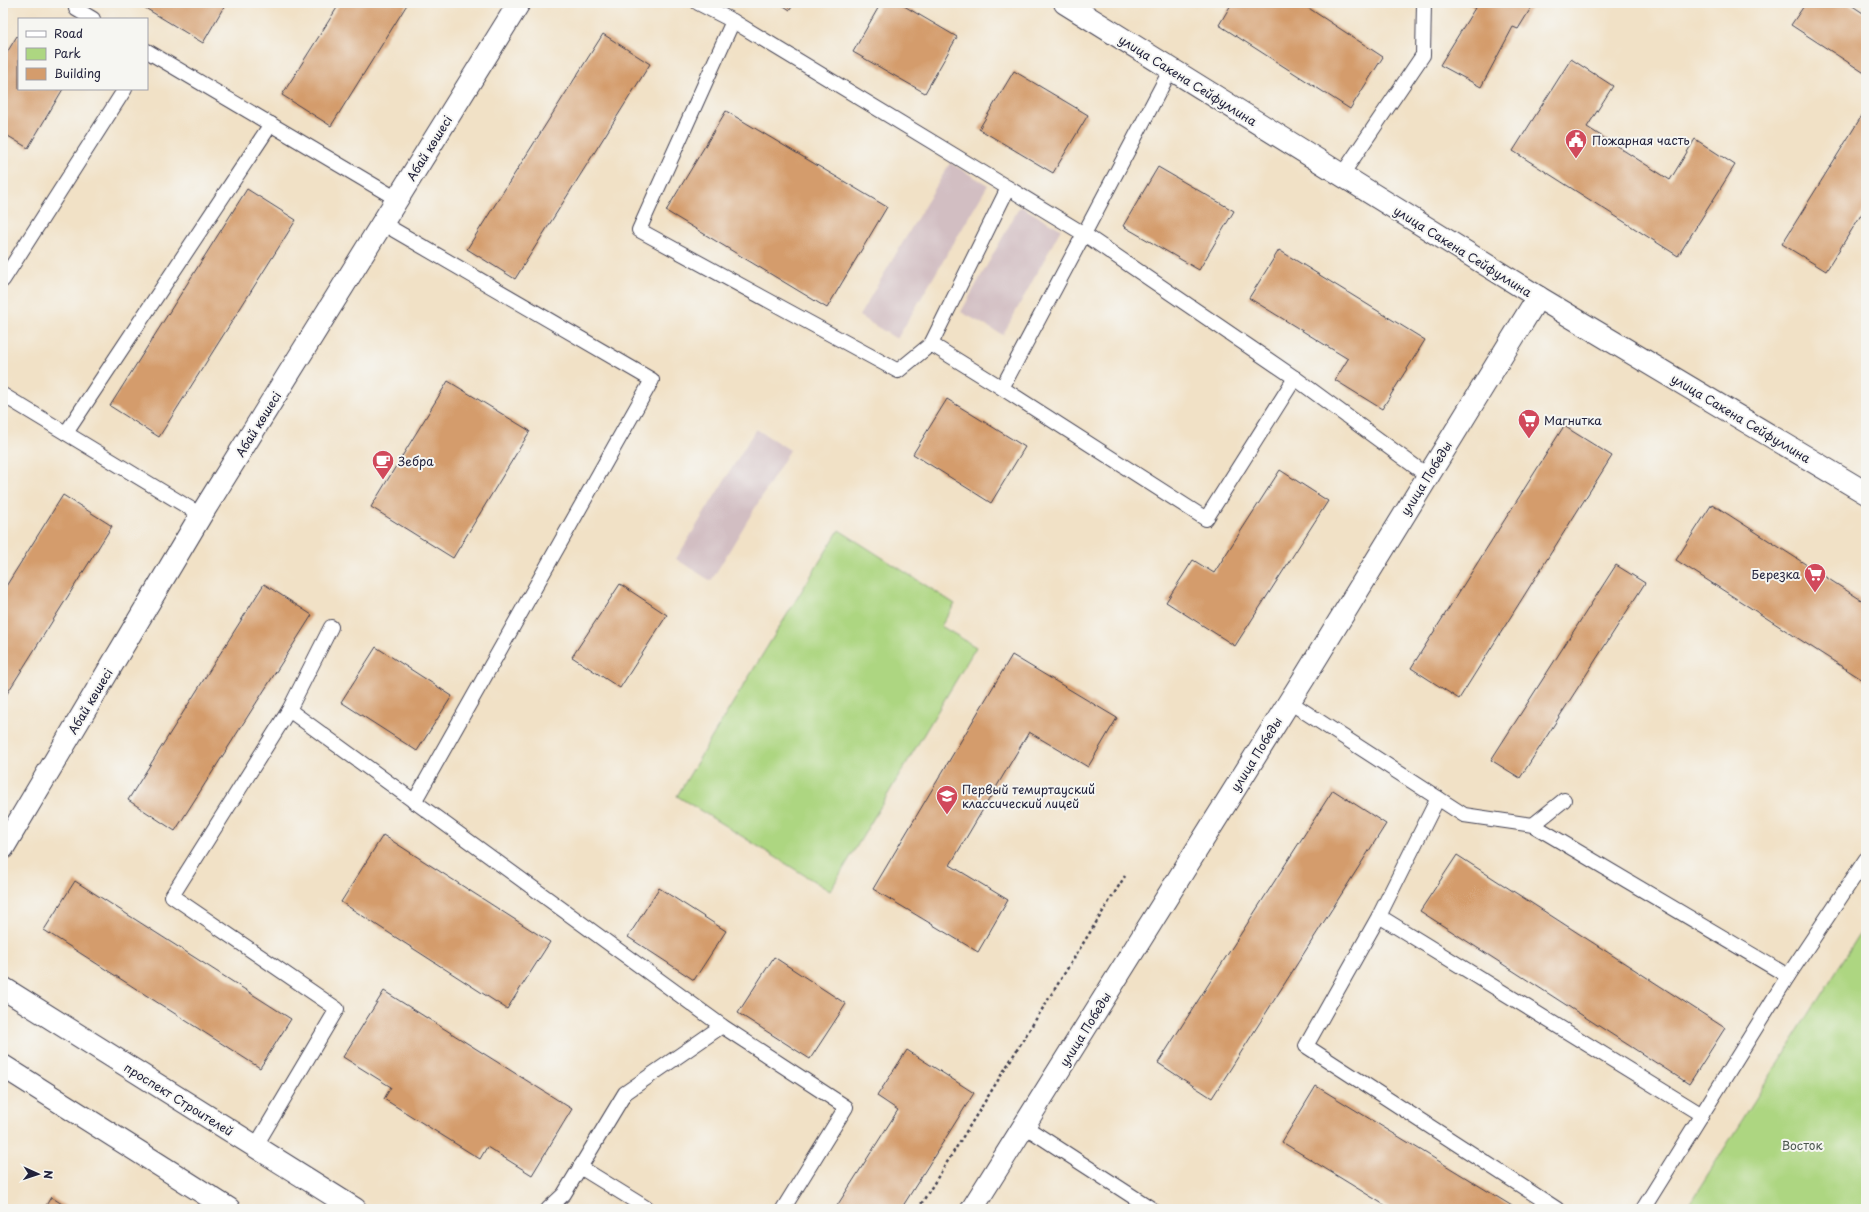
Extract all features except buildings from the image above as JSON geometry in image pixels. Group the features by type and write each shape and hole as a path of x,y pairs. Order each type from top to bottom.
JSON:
{"street":[{"name":"Абай көшесі","path":"3,848 201,515 519,3"},
{"name":"улица Сакена Сейфуллина","path":"1065,3 1341,176 1538,297 1866,493"},
{"name":"улица Победы","path":"972,1209 1288,701 1306,675 1538,297"},
{"name":"проспект Строителей","path":"3,988 355,1209"},
{"path":"3,1066 229,1209"}],"lane":[{"path":"80,3 76,9 91,18"},
{"path":"698,3 733,21 1084,234 1296,378 1428,476"},
{"path":"1341,176 1423,55 1424,3"},
{"path":"733,21 639,230 898,370 931,344 1008,188"},
{"path":"148,53 397,199"},
{"path":"1002,388 1171,69"},
{"path":"3,280 123,90"},
{"path":"66,433 271,124"},
{"path":"382,223 652,380 414,802"},
{"path":"931,344 1206,519 1296,378"},
{"path":"3,395 201,515"},
{"path":"255,1147 337,1009 172,896 289,710 331,627"},
{"path":"1288,701 1464,814 1533,825 1788,976"},
{"path":"289,710 722,1026 846,1107 783,1209"},
{"path":"1438,798 1379,916 1306,1046 1557,1209"},
{"path":"1533,825 1564,800"},
{"path":"1643,1209 1788,976 1866,859"},
{"path":"1379,916 1702,1115"},
{"path":"548,1209 564,1194 624,1092 722,1026"},
{"path":"1024,1126 1152,1209"},
{"path":"580,1167 648,1209"}],"path":[{"path":"918,1209 1125,876"}],"shaded area":[{"path":"950,163 988,185 897,339 859,316"},
{"path":"1020,206 1061,229 1003,335 961,312"},
{"path":"756,429 790,450 711,581 676,559"}],"green space":[{"path":"839,530 955,604 941,626 976,647 830,891 677,796"},
{"name":"Восток","path":"1866,924 1866,1209 1686,1209"}],"place":[{"name":"Пожарная часть","path":"1576,160"},
{"name":"Магнитка","path":"1529,440"},
{"name":"Зебра","path":"383,480"},
{"name":"Березка","path":"1815,594"},
{"name":"Первый темиртауский классический лицей","path":"947,816"}]}
